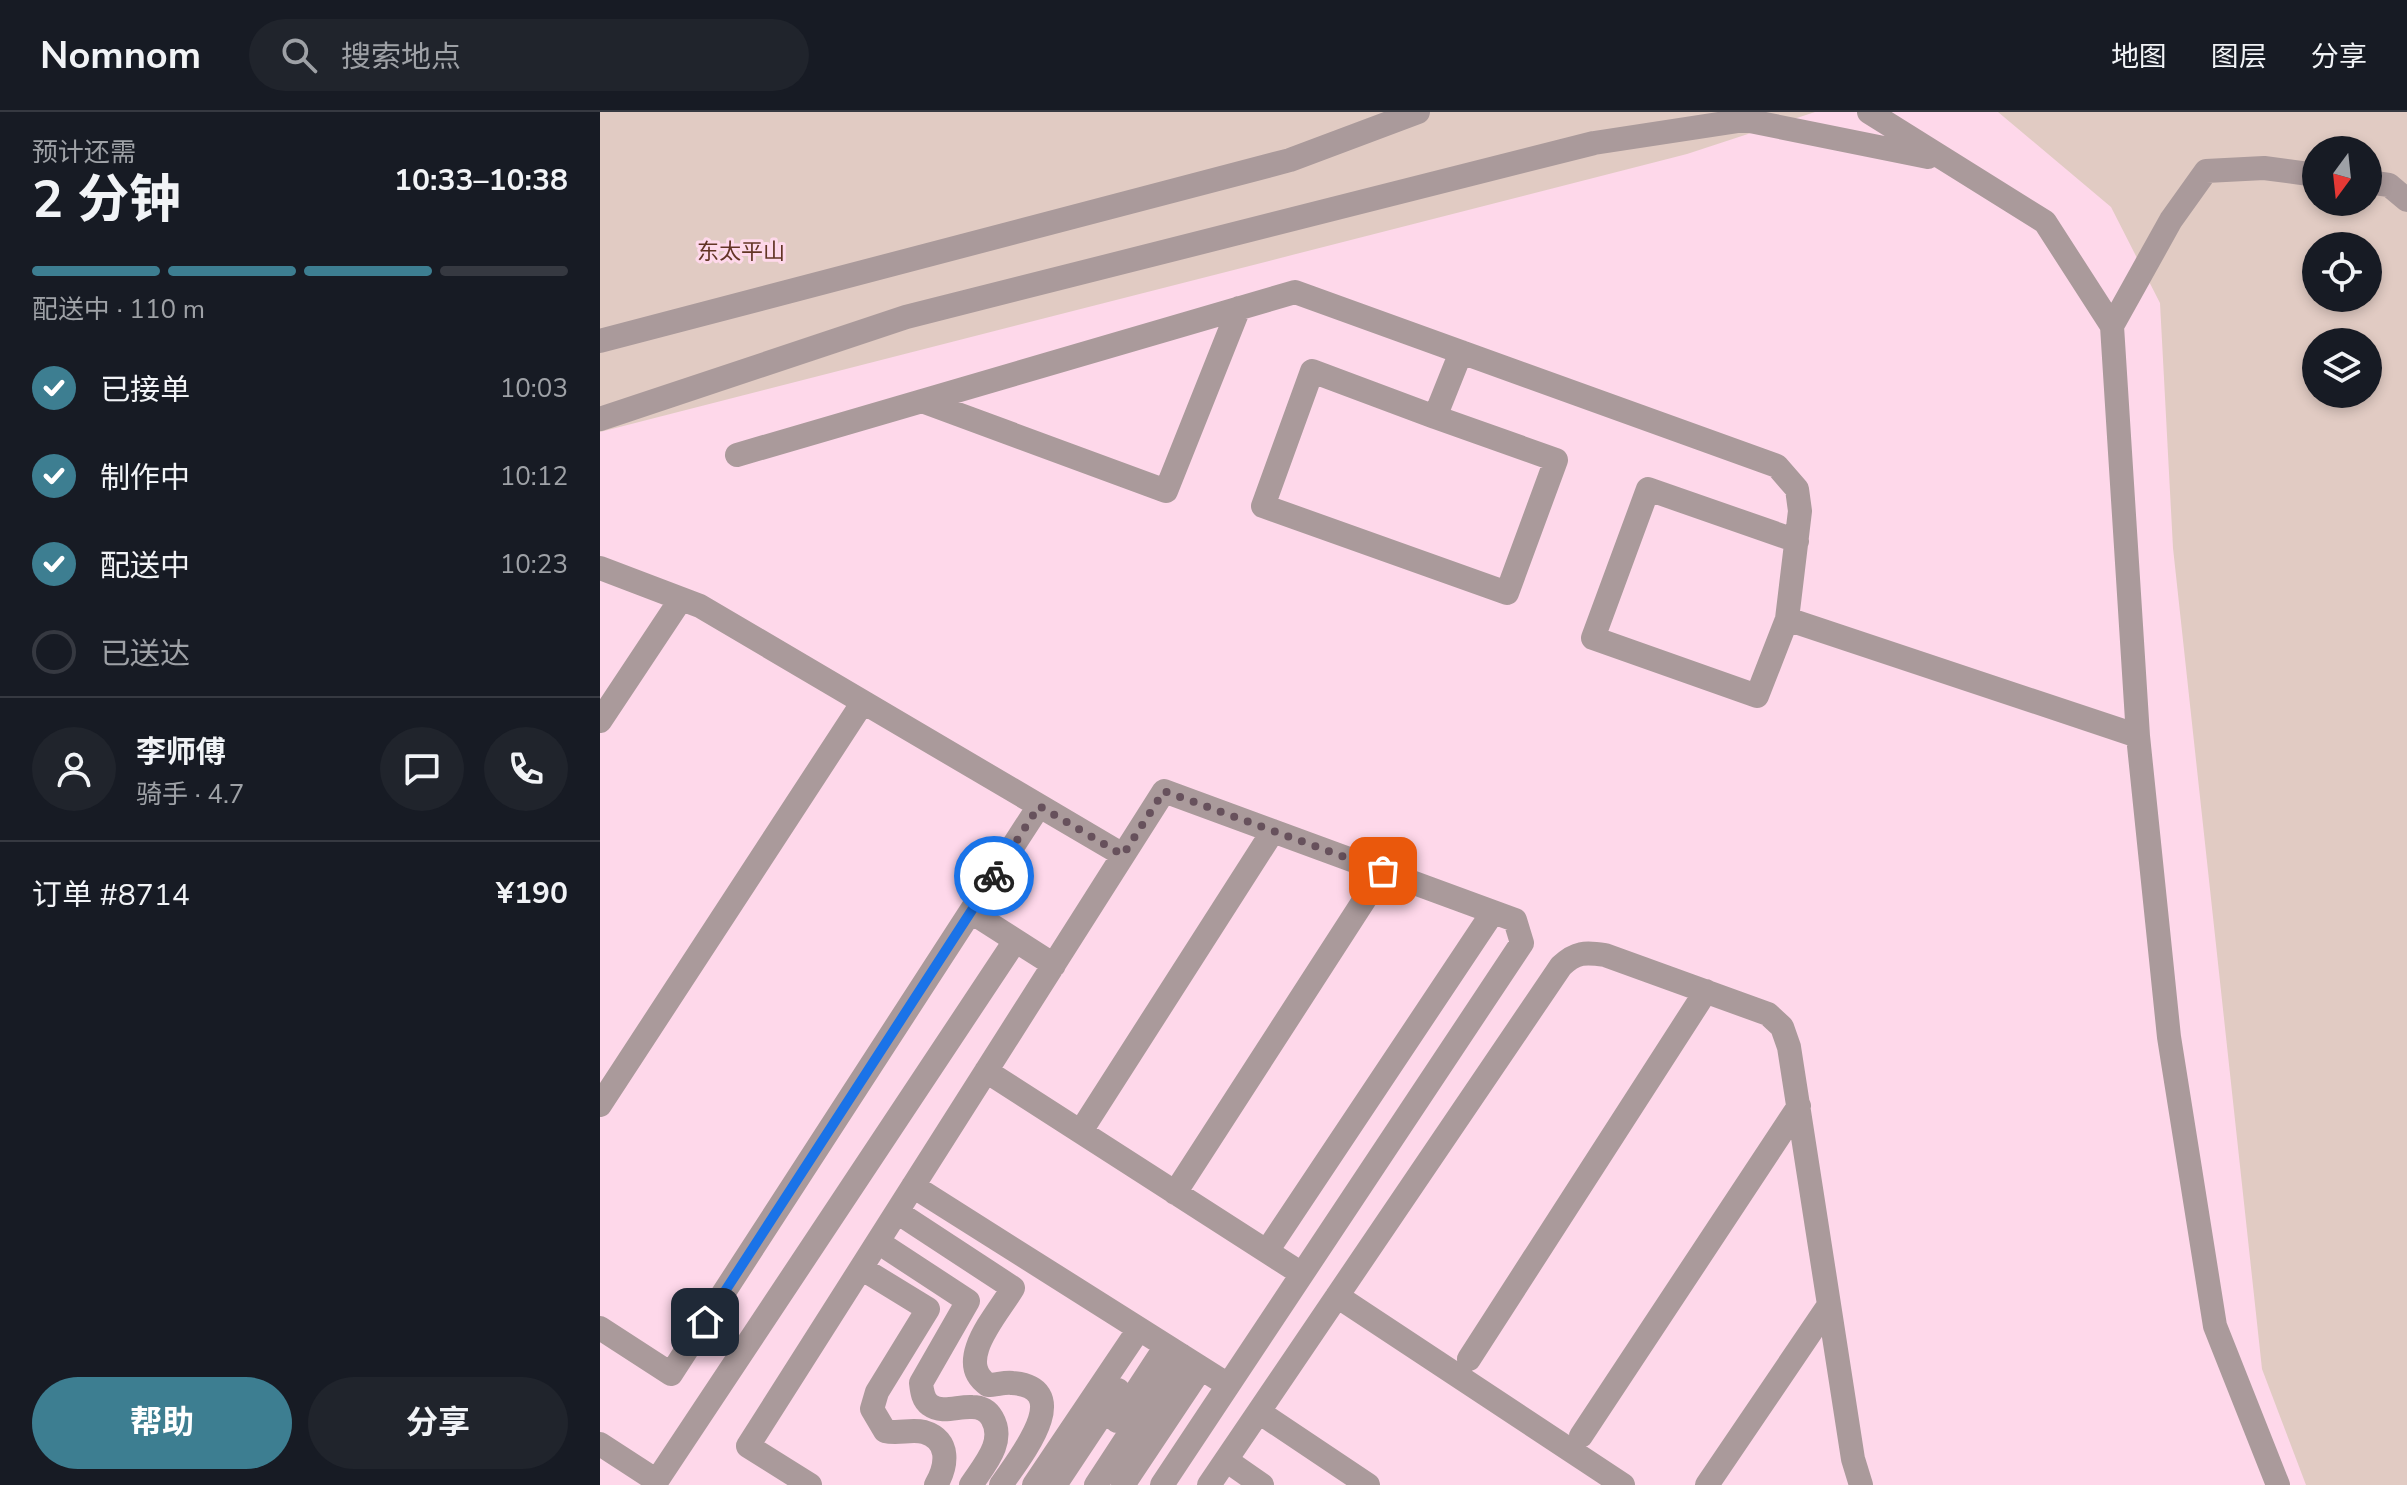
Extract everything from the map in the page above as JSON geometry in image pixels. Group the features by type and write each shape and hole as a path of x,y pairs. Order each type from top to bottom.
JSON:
{"street":[{"path":"600,341 1290,160 1418,112"},
{"path":"1713,112 1942,159"},
{"path":"1869,112 2045,222 2112,326 2138,736 2169,1037 2215,1326 2278,1485"},
{"path":"600,419 906,317 1594,143 1745,120"},
{"path":"2112,326 2171,220 2206,171 2264,168 2302,173"},
{"path":"2382,184 2389,185 2407,200"},
{"path":"737,455 1295,292 1777,466 1797,489 1800,511 1797,541 1787,619 1757,696 1593,638 1648,489 1797,541"},
{"path":"922,401 1166,491 1239,308"},
{"path":"1435,417 1461,352"},
{"path":"1312,371 1435,417 1556,460 1507,593 1263,506 1312,371"},
{"path":"600,568 700,606 1123,855"},
{"path":"600,721 681,599"},
{"path":"1787,619 2138,736"},
{"path":"600,1105 863,702"},
{"path":"810,1485 748,1446 1164,791 1515,920 1522,943 1162,1485"},
{"path":"600,1328 671,1374 1039,806"},
{"path":"1081,1131 1273,831"},
{"path":"1175,1193 1383,871"},
{"path":"971,912 1054,965"},
{"path":"1267,1251 1493,912"},
{"path":"600,1444 655,1483 1015,941"},
{"path":"1209,1485 1561,966 1573,954 1605,955 1768,1014 1782,1027 1789,1047 1853,1459 1861,1485"},
{"path":"1469,1359 1706,991"},
{"path":"986,1071 1302,1274"},
{"path":"1581,1436 1799,1106"},
{"path":"913,1186 1228,1385"},
{"path":"897,1212 1013,1288 974,1353 973,1367 979,1379 988,1385 1010,1382 1033,1391 1042,1402 1043,1413 1040,1427 1001,1485"},
{"path":"878,1242 968,1301 921,1383 923,1398 932,1407 946,1410 976,1406 988,1412 995,1422 998,1438 971,1485"},
{"path":"861,1268 928,1309 877,1392 872,1409 885,1431 898,1434 924,1432 938,1441 945,1451 947,1463 936,1485"},
{"path":"1337,1296 1623,1485"},
{"path":"1707,1485 1829,1305"},
{"path":"1034,1485 1168,1347"},
{"path":"1055,1485 1168,1347"},
{"path":"1074,1485 1168,1347"},
{"path":"1096,1485 1168,1347"},
{"path":"1123,1485 1168,1347"},
{"path":"1259,1412 1368,1485"},
{"path":"1226,1460 1262,1485"}],"green space":[{"name":"东太平山","path":"600,112 1815,112 1687,154 600,432"},
{"path":"1998,112 2407,112 2407,1485 2306,1485 2262,1369 2173,548 2160,303 2111,207"}],"way so far":[{"path":"994,876 1039,806 1123,855 1164,791 1383,871"}],"route":[{"path":"705,1322 994,876"}]}
